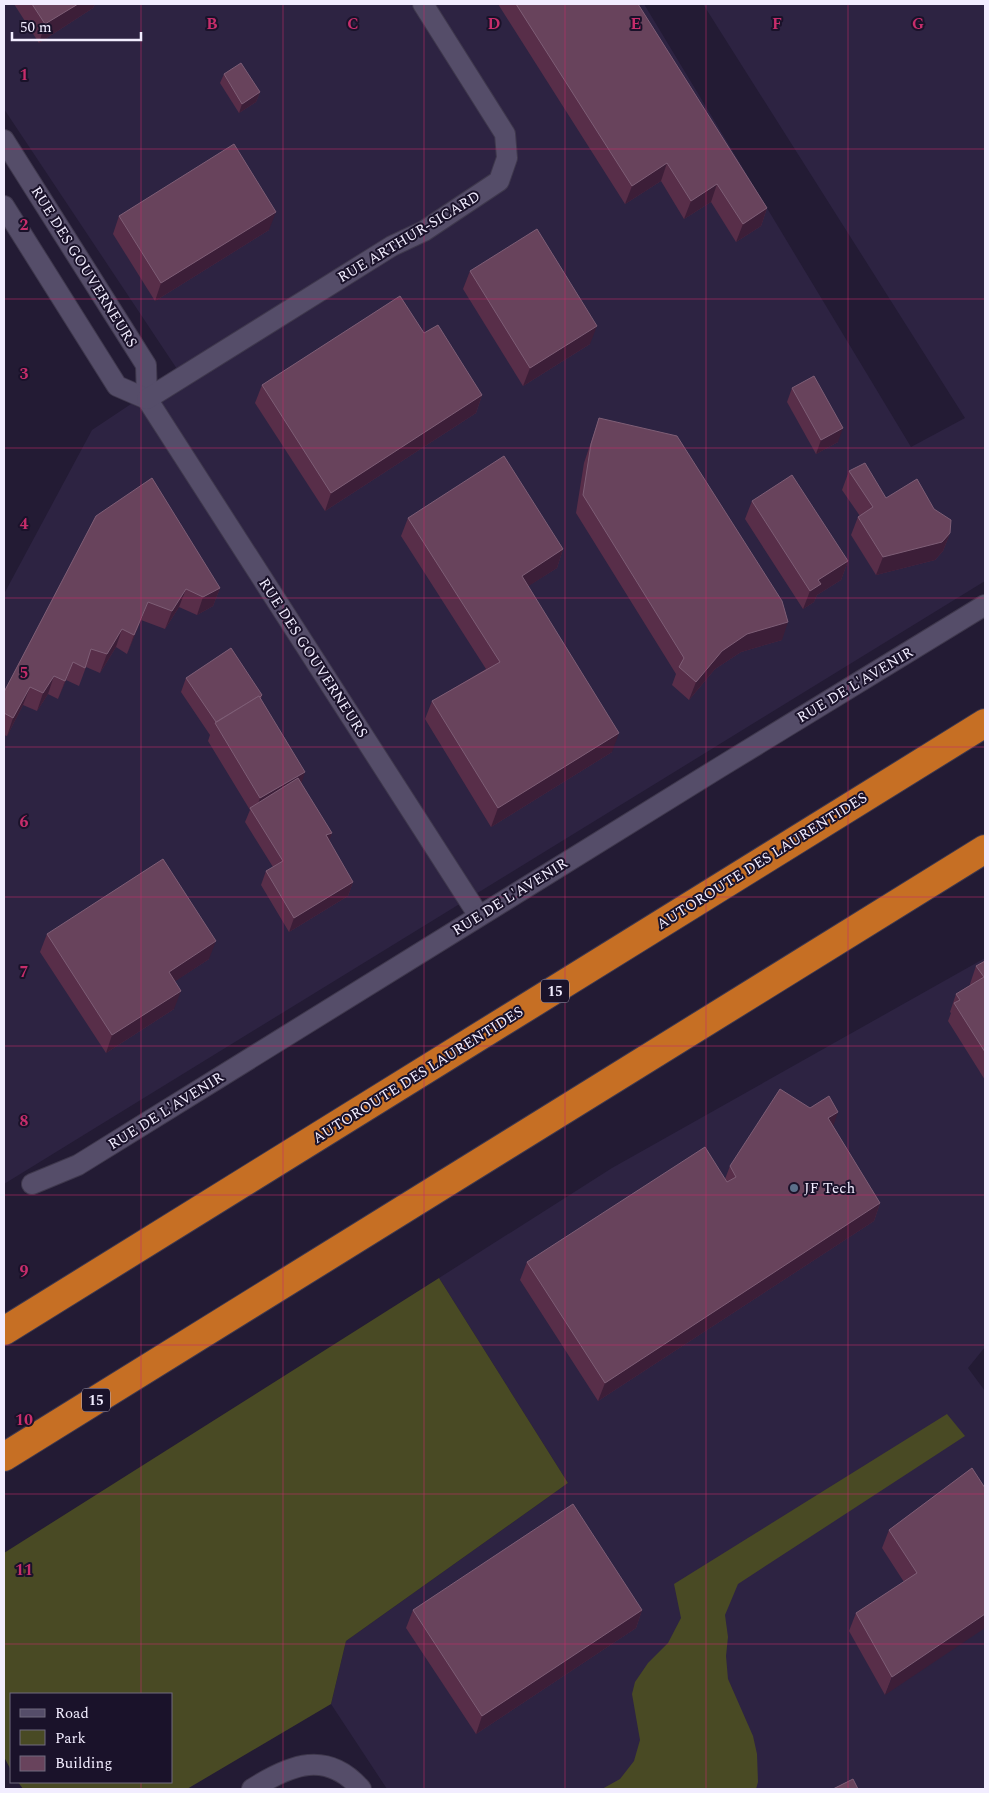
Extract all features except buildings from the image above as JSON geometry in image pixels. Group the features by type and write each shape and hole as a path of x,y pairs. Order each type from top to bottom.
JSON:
{"highway":[{"name":"AUTOROUTE DES LAURENTIDES","path":"4,1331 985,723"},
{"name":"15","path":"4,1457 985,849"}],"street":[{"name":"RUE ARTHUR-SICARD","path":"147,399 392,246 424,231 498,181 507,158 505,134 423,4"},
{"name":"RUE DES GOUVERNEURS","path":"4,140 146,365 147,399 479,916"},
{"path":"4,206 117,386 147,399"},
{"name":"RUE DE L'AVENIR","path":"32,1184 78,1165 985,605"},
{"path":"252,1789 288,1771 317,1764 340,1770 347,1774 361,1789"}],"shaded area":[{"path":"4,4 644,4 911,447 965,418 703,4 985,4 985,581 4,1184 4,594 92,430 179,372 4,109"},
{"path":"985,958 985,1347 968,1368 985,1391 985,1789 387,1789 331,1704 346,1641 568,1483 439,1278 612,1168"}],"green space":[{"path":"439,1278 568,1483 346,1641 331,1704 187,1789 23,1789 19,1783 172,1783 172,1693 10,1693 10,1768 4,1757 4,1553"},
{"path":"947,1414 965,1436 738,1584 725,1615 728,1637 726,1656 728,1679 753,1736 757,1754 758,1782 756,1789 602,1789 620,1779 634,1761 640,1740 632,1694 635,1682 648,1663 668,1643 681,1618 674,1584"}],"place":[{"name":"JF Tech","path":"794,1188"}]}
